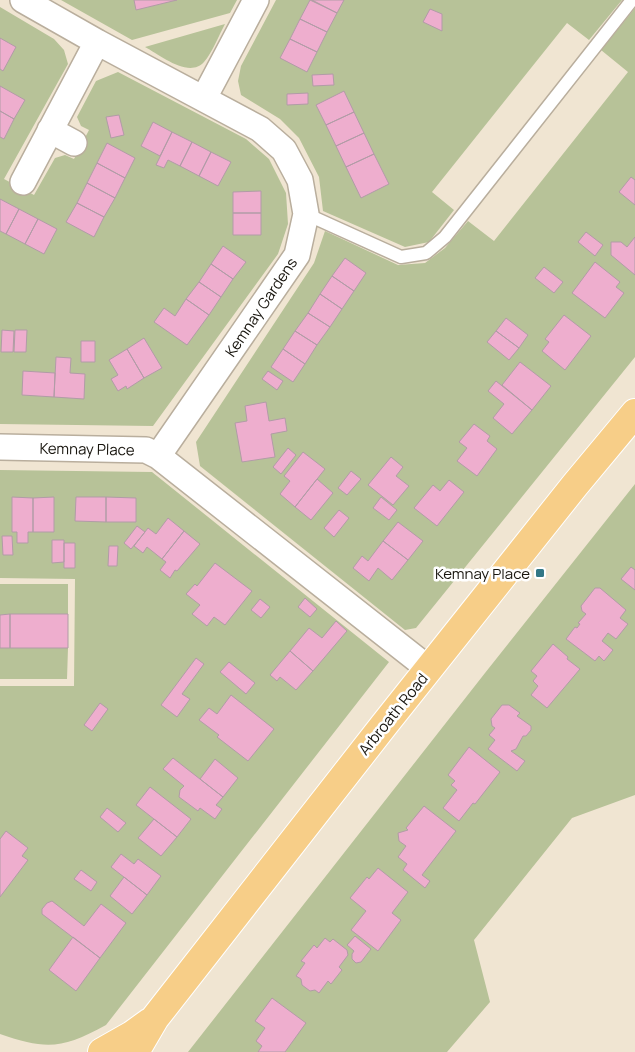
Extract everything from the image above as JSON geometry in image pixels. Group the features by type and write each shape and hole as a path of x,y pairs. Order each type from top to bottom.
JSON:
{"main road":[{"name":"Arbroath Road","path":"135,1052 155,1018 575,485 635,413"},
{"name":"Arbroath Road","path":"102,1052 132,1035 155,1018"}],"street":[{"name":"Kemnay Gardens","path":"23,0 97,42 260,129 284,150 300,180 306,214 297,255 158,456"},
{"path":"204,98 256,0"},
{"path":"23,182 97,42"},
{"path":"50,130 74,143"},
{"name":"Kemnay Place","path":"0,448 146,450 158,456 429,670"}],"lane":[{"path":"306,214 401,257 426,254 445,237 632,0"}],"green space":[{"path":"61,0 237,0 230,13 132,40"},
{"path":"276,0 622,0 589,40 567,23 432,192 454,210 429,242 405,247 323,211 319,177 299,138 280,119 241,95 238,81 241,66"},
{"path":"0,7 54,39 64,50 68,64 4,179 34,195 55,158 65,155 74,159 89,130 81,126 77,117 96,81 118,72 246,139 269,159 286,193 288,224 278,254 153,426 0,424"},
{"path":"635,8 635,357 416,628 405,630 200,466 196,442 314,263 325,231 398,265 425,263 445,248 468,221 494,241 628,72 601,50"},
{"path":"225,24 210,54 198,67 183,67 174,64 145,47"},
{"path":"0,470 152,472 389,662 106,1025 66,1043 43,1045 0,1034 0,686 74,686 75,579 0,578"},
{"path":"635,484 635,795 572,818 474,940 490,1002 447,1052 188,1052 485,673"},
{"path":"0,584 68,584 68,614 0,615"},
{"path":"0,648 68,648 67,679 0,679"}],"building":[{"path":"134,0 177,0 136,10"},
{"path":"310,0 337,13 327,32 300,19"},
{"path":"312,0 344,0 337,13"},
{"path":"430,9 442,14 442,31 423,22"},
{"path":"300,19 327,32 317,52 290,39"},
{"path":"0,38 16,47 3,71 0,69"},
{"path":"290,39 317,52 307,72 280,58"},
{"path":"333,74 334,85 313,86 312,75"},
{"path":"0,86 25,100 14,119 0,111"},
{"path":"344,91 354,112 326,125 316,105"},
{"path":"308,93 308,104 287,105 287,94"},
{"path":"0,111 14,119 4,139 0,137"},
{"path":"354,112 364,133 336,146 326,125"},
{"path":"119,115 124,135 111,138 106,117"},
{"path":"153,122 172,132 160,156 141,146"},
{"path":"172,132 192,142 180,166 168,160 164,168 156,165"},
{"path":"364,133 374,154 346,167 336,146"},
{"path":"192,142 211,152 199,176 180,166"},
{"path":"107,143 135,158 125,178 97,163"},
{"path":"211,152 231,162 218,186 199,176"},
{"path":"374,154 389,184 361,198 346,167"},
{"path":"97,163 125,178 115,198 87,183"},
{"path":"631,177 635,180 635,205 619,192"},
{"path":"87,183 115,198 104,217 77,203"},
{"path":"261,191 261,213 233,213 233,192"},
{"path":"0,199 19,209 6,234 0,231"},
{"path":"77,203 104,217 94,237 66,222"},
{"path":"19,209 38,219 25,244 6,234"},
{"path":"233,213 261,213 261,235 233,235"},
{"path":"38,219 57,229 44,254 25,244"},
{"path":"586,232 603,245 595,256 578,242"},
{"path":"635,237 635,275 611,255 611,242 621,242 627,247"},
{"path":"223,246 246,262 233,279 211,264"},
{"path":"345,258 366,273 354,291 332,276"},
{"path":"595,262 620,282 616,287 624,293 605,318 572,293"},
{"path":"211,264 233,279 221,297 199,282"},
{"path":"544,267 563,282 554,293 535,278"},
{"path":"332,276 354,291 342,309 320,294"},
{"path":"199,282 221,297 209,315 186,299"},
{"path":"320,294 342,309 330,327 308,313"},
{"path":"186,299 209,315 187,345 154,322 164,308 175,316"},
{"path":"308,313 330,327 317,345 295,331"},
{"path":"564,315 591,336 565,370 542,351 549,342 545,339"},
{"path":"506,318 528,335 519,348 496,331"},
{"path":"2,330 14,331 13,352 1,352"},
{"path":"15,330 27,330 26,352 14,352"},
{"path":"295,331 317,345 305,364 283,349"},
{"path":"496,331 519,348 509,360 487,342"},
{"path":"144,338 162,368 144,378 127,349"},
{"path":"81,341 95,341 95,362 81,362"},
{"path":"127,349 144,378 127,389 126,386 118,391 111,379 118,375 109,360"},
{"path":"283,349 305,364 293,382 271,367"},
{"path":"56,357 71,358 70,373 85,374 84,399 54,397"},
{"path":"520,362 551,386 532,410 502,385"},
{"path":"23,371 55,373 54,397 22,395"},
{"path":"268,371 283,381 277,390 262,379"},
{"path":"496,381 532,410 512,434 493,418 504,404 488,391"},
{"path":"266,402 269,421 285,418 287,431 271,434 275,457 242,462 235,423 247,421 245,406"},
{"path":"474,424 490,436 487,441 497,449 477,476 457,461 467,448 459,442"},
{"path":"288,448 296,455 281,474 273,467"},
{"path":"303,452 325,469 295,507 280,494 290,481 284,476"},
{"path":"391,457 403,467 396,476 409,486 393,505 368,485"},
{"path":"351,471 361,479 347,495 338,488"},
{"path":"317,479 333,493 311,520 295,507"},
{"path":"449,480 464,492 437,526 414,508 433,485 440,491"},
{"path":"12,497 33,498 33,532 28,532 28,543 17,543 17,532 12,532"},
{"path":"54,497 54,532 33,532 33,498"},
{"path":"76,497 106,497 106,522 75,521"},
{"path":"106,497 136,498 136,522 106,522"},
{"path":"381,497 397,510 389,520 373,508"},
{"path":"339,510 349,518 334,537 324,528"},
{"path":"168,518 184,531 162,559 147,547 143,553 134,546 148,528 156,534"},
{"path":"398,522 423,541 408,560 383,541"},
{"path":"137,526 145,532 131,549 124,543"},
{"path":"184,531 200,544 177,571 175,570 170,578 160,570 166,562 162,559"},
{"path":"2,536 12,536 13,555 3,555"},
{"path":"52,540 64,540 64,562 52,563"},
{"path":"383,541 408,560 392,580 378,568 369,581 353,568 362,556 368,561"},
{"path":"64,543 75,543 75,568 64,568"},
{"path":"109,546 118,546 117,566 108,566"},
{"path":"215,563 252,591 225,625 214,617 207,626 192,614 200,605 186,594 195,584 197,586"},
{"path":"631,567 635,570 635,590 621,579"},
{"path":"595,588 600,588 626,610 620,618 628,624 616,639 608,633 602,641 613,650 604,661 599,656 595,661 566,639 575,627 577,628 580,624 578,623 586,614 582,611 581,606"},
{"path":"305,598 317,609 310,617 298,607"},
{"path":"260,599 270,607 261,618 251,610"},
{"path":"10,614 68,614 68,648 10,648"},
{"path":"10,614 10,648 0,648 0,615"},
{"path":"336,621 347,631 313,671 290,651 309,628 322,638"},
{"path":"553,644 580,669 547,708 531,695 538,686 533,681 537,676 531,671"},
{"path":"290,651 313,671 296,690 280,677 277,681 270,675"},
{"path":"196,658 204,664 182,694 190,699 177,717 161,705"},
{"path":"229,662 255,683 246,694 220,672"},
{"path":"231,695 274,729 248,761 199,720 209,708 217,714"},
{"path":"100,703 108,709 92,731 84,725"},
{"path":"502,705 509,705 520,713 517,716 531,726 531,730 526,736 523,736 516,749 511,751 525,761 517,771 488,749 495,740 489,735 495,728 492,726 491,719"},
{"path":"469,747 500,772 459,821 443,808 457,790 451,785 455,781 448,775"},
{"path":"173,758 223,797 216,805 222,809 215,819 200,808 198,811 179,797 180,790 184,786 163,769"},
{"path":"215,759 238,778 223,797 200,779"},
{"path":"150,787 191,819 177,837 136,805"},
{"path":"424,806 456,831 422,875 430,881 425,888 403,870 407,864 398,857 406,846 399,841 398,833 408,830 406,828"},
{"path":"107,808 126,823 118,832 100,817"},
{"path":"154,819 177,837 161,856 138,838"},
{"path":"6,831 28,848 22,856 28,860 0,897 0,839"},
{"path":"121,854 134,864 138,859 161,876 147,895 111,867"},
{"path":"378,868 408,892 392,913 401,920 378,951 351,930 366,911 350,898 367,877 369,879"},
{"path":"81,870 97,882 91,891 74,879"},
{"path":"124,877 147,895 132,914 110,896"},
{"path":"52,901 84,926 101,904 126,923 100,958 42,914 42,909 47,903"},
{"path":"355,936 371,949 361,962 356,963 352,959 354,951 347,945"},
{"path":"73,937 100,958 76,991 49,970"},
{"path":"325,938 330,942 333,939 347,950 348,955 339,967 342,970 331,984 328,981 319,993 315,990 310,991 302,985 301,979 296,976 305,963 301,961 314,945 317,948"},
{"path":"272,998 306,1023 285,1052 258,1052 262,1046 256,1041 265,1028 255,1021"}],"place":[{"name":"Kemnay Place","path":"540,573"}]}
